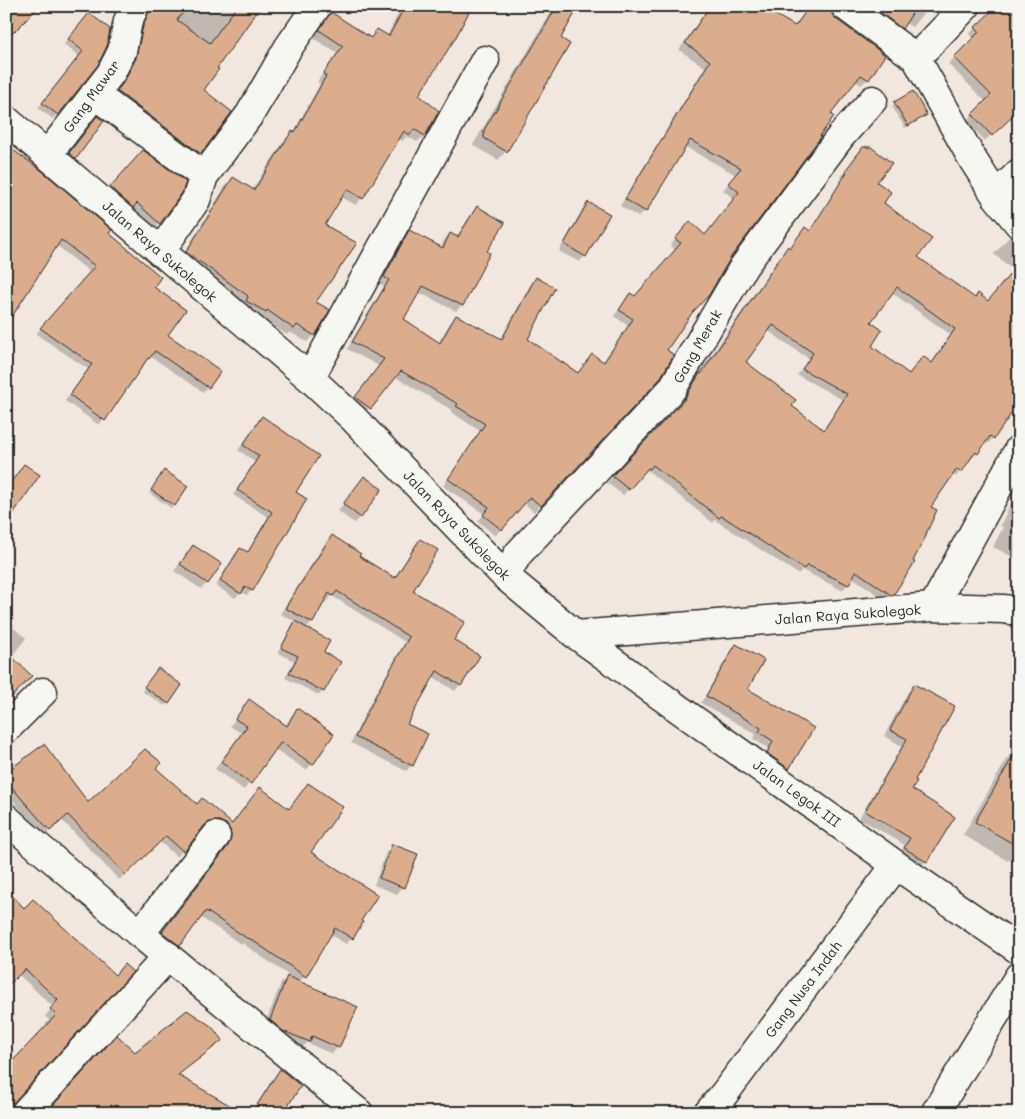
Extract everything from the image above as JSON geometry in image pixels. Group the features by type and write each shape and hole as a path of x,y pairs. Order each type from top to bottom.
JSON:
{"street":[{"name":"Gang Mawar","path":"48,154 120,58 128,21 135,6"},
{"path":"160,252 196,200 204,176 250,114 288,48 317,6"},
{"path":"845,6 916,58 973,160 996,196 1019,224"},
{"path":"916,58 966,6"},
{"path":"310,378 485,60"},
{"path":"94,94 204,176"},
{"name":"Gang Merak","path":"505,576 518,554 672,389 744,266 841,136 873,100"},
{"name":"Jalan Raya Sukolegok","path":"6,120 310,378 353,418 505,576 576,635 933,607 1019,611"},
{"path":"996,196 1019,173"},
{"path":"933,607 1019,449"},
{"name":"Jalan Legok III","path":"576,635 896,865 1019,950"},
{"path":"6,729 43,692"},
{"path":"11,831 168,956 345,1108"},
{"path":"140,934 216,836"},
{"name":"Gang Nusa Indah","path":"708,1113 896,865"},
{"path":"25,1113 168,956"},
{"path":"935,1113 1019,976"}],"building":[{"path":"6,6 40,6 6,40"},
{"path":"151,6 188,6 177,20 210,43 237,6 261,6 217,68 219,69 204,90 232,112 201,154 117,91 136,58 143,26"},
{"path":"405,6 472,6 456,37 419,95 439,111 425,136 414,129 410,135 404,131 363,199 347,189 325,225 357,243 316,302 330,310 315,336 297,325 294,329 267,310 266,312 246,301 248,296 186,252 233,177 254,190 292,131 295,132 326,76 323,74 343,46 319,30 331,12 371,38 377,29 389,36"},
{"path":"557,6 579,6 561,38 570,44 507,152 484,138 484,130"},
{"path":"710,6 760,6 795,26 810,6 830,6 831,13 836,19 885,55 869,80 861,75 831,113 834,116 821,137 731,257 709,295 692,313 667,350 674,355 659,380 541,506 530,497 502,530 483,515 489,507 448,479 485,424 456,406 458,404 401,371 371,409 355,397 384,359 352,342 389,280 384,277 409,230 443,248 450,233 458,237 477,206 505,223 487,251 490,253 463,306 423,286 404,319 440,343 456,315 502,339 536,277 555,288 528,339 578,373 592,354 604,362 633,319 619,310 630,293 635,296 681,243 675,239 690,221 705,235 739,192 728,183 741,168 690,140 646,212 625,199 710,61 685,43"},
{"path":"872,6 917,6 902,29"},
{"path":"997,6 1019,6 1019,110 992,136 972,114 991,95 954,57 979,32 975,27"},
{"path":"89,13 110,29 107,46 98,65 58,115 42,103 83,51 68,39"},
{"path":"913,91 927,115 908,126 894,102"},
{"path":"97,116 104,121 76,159 69,153"},
{"path":"6,145 41,170 112,230 109,233 161,277 154,287 186,310 168,335 221,371 209,388 155,351 148,358 105,421 70,395 92,364 40,328 95,266 61,240 6,326"},
{"path":"863,147 871,147 892,163 877,182 891,192 884,203 932,239 918,257 975,298 978,293 988,301 1019,263 1019,402 994,439 990,436 978,454 975,452 962,472 957,469 931,507 937,510 913,561 915,562 894,594 891,595 856,571 849,585 807,565 804,569 722,516 719,518 653,465 650,469 648,468 629,490 612,476 684,400 700,373 788,246 790,248 805,227 810,231 847,172 845,171","holes":["897,287 955,329 932,363 923,356 909,374 872,346 882,330 871,322","773,325 813,353 802,369 847,394 824,430 792,406 796,400 746,362"]},
{"path":"143,150 186,182 182,193 160,224 137,203 133,208 110,187"},
{"path":"588,202 610,214 586,257 564,244"},
{"path":"262,416 319,456 296,492 307,499 253,591 245,587 241,594 220,580 240,548 248,552 272,512 237,490 259,456 243,445"},
{"path":"24,464 40,475 6,524 6,489"},
{"path":"164,470 188,486 175,506 151,490"},
{"path":"364,476 382,489 361,518 343,504"},
{"path":"332,535 361,554 359,556 395,578 420,539 438,550 413,591 465,622 454,640 480,656 461,686 437,671 407,724 428,734 413,766 355,737 409,637 337,591 333,596 329,593 313,623 285,608"},
{"path":"193,545 222,564 208,584 180,564"},
{"path":"295,621 330,641 324,652 341,662 324,692 289,673 298,656 281,648"},
{"path":"736,644 764,660 748,689 814,728 789,769 767,753 773,741 759,732 761,728 706,696"},
{"path":"6,651 32,676 6,703"},
{"path":"158,668 182,685 169,704 144,687"},
{"path":"914,684 955,706 912,789 955,817 927,862 904,848 910,838 865,811 907,739 890,730"},
{"path":"249,699 287,726 297,708 334,734 313,765 281,742 251,784 221,762 247,726 235,719"},
{"path":"44,744 88,802 145,749 162,763 156,768 197,804 202,798 232,824 260,787 289,809 308,783 343,807 311,852 378,895 361,921 363,922 353,939 335,928 306,977 206,911 180,946 162,932 228,846 231,838 230,830 226,824 219,821 210,822 204,826 184,852 166,836 126,875 68,815 50,831 6,780 6,772"},
{"path":"1019,746 1019,847 975,822"},
{"path":"392,844 418,854 405,888 379,878"},
{"path":"6,889 24,908 33,899 115,975 124,964 133,972 13,1103 6,1097 6,1068 56,1015 50,1009 58,1000 25,969 6,988"},
{"path":"287,976 358,1007 339,1048 312,1036 310,1042 283,1031 270,1020"},
{"path":"187,1010 211,1026 223,1040 178,1075 243,1113 46,1113 117,1035 135,1052"},
{"path":"280,1069 301,1086 283,1113 252,1113"}]}
